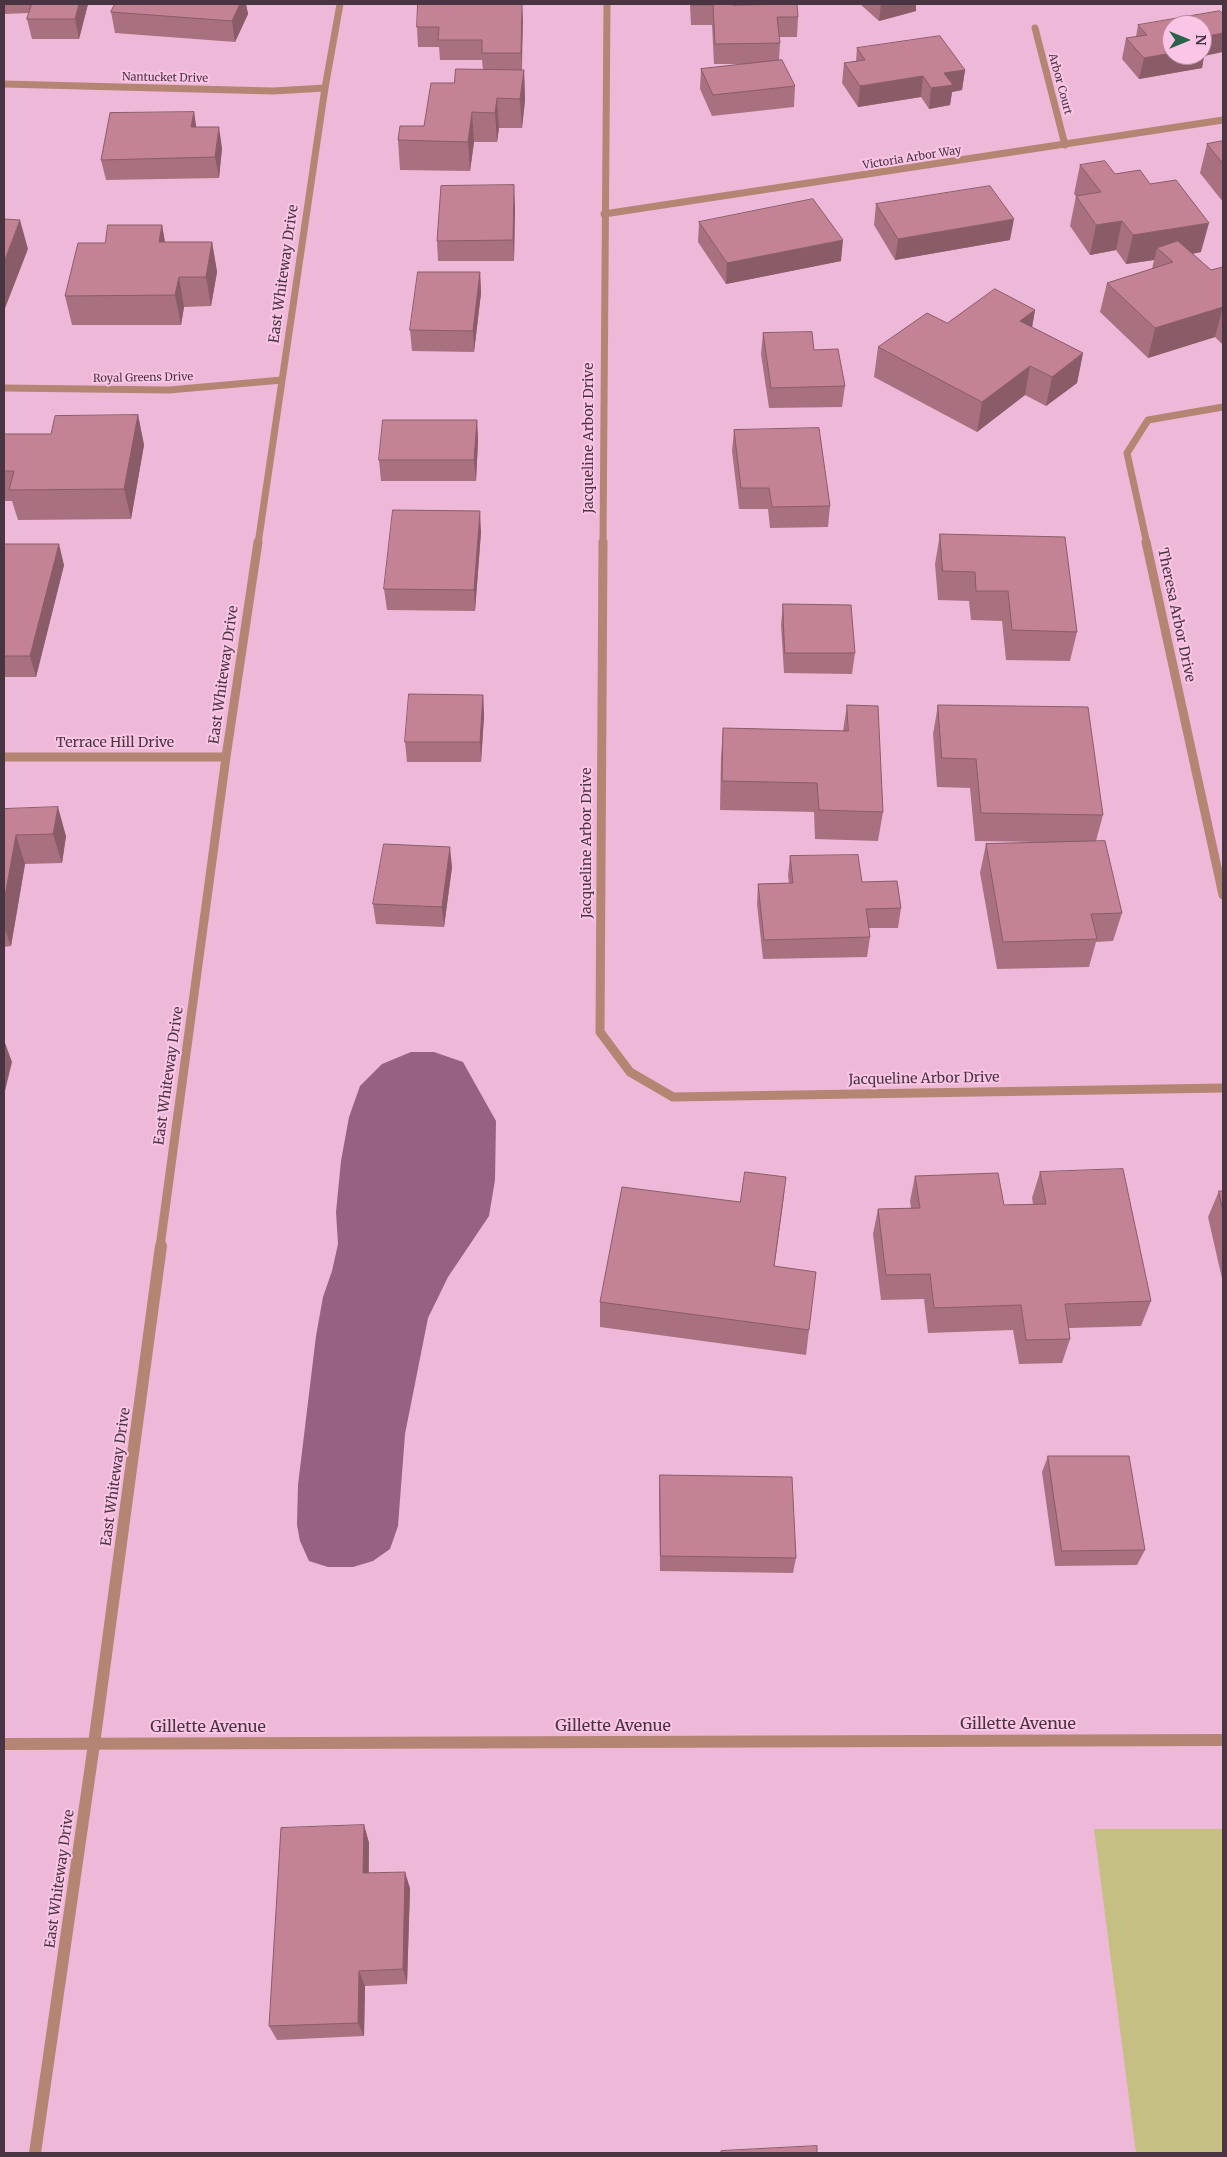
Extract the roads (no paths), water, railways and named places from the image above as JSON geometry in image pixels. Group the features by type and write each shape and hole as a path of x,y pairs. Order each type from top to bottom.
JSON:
{"street":[{"name":"East Whiteway Drive","path":"34,2153 94,1744 226,757 325,88 340,4"},
{"name":"Jacqueline Arbor Drive","path":"607,4 604,214 600,1032 630,1072 673,1096 1223,1088"},
{"name":"Arbor Court","path":"1035,28 1065,145"},
{"name":"Nantucket Drive","path":"4,84 273,91 325,88"},
{"name":"Victoria Arbor Way","path":"604,214 1223,120"},
{"name":"Royal Greens Drive","path":"4,388 169,390 282,380"},
{"name":"Theresa Arbor Drive","path":"1223,407 1148,420 1127,453 1223,895"},
{"name":"Terrace Hill Drive","path":"4,757 226,757"},
{"name":"Gillette Avenue","path":"4,1744 1223,1740"}]}
